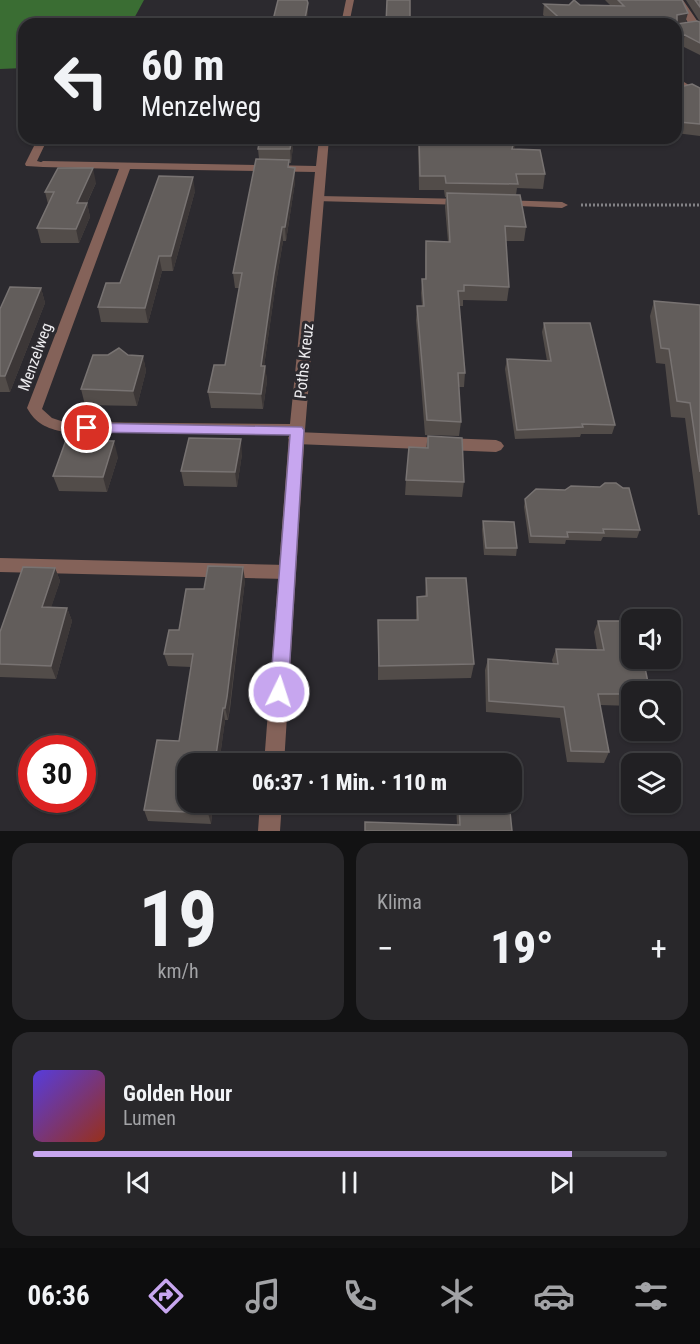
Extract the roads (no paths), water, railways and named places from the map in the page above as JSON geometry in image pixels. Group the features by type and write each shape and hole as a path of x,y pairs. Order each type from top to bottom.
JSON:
{"street":[{"path":"346,18 350,0"},
{"path":"679,0 693,27"},
{"path":"682,84 700,96"},
{"path":"40,144 30,164 322,170"},
{"name":"Poths Kreuz","path":"275,753 297,434 324,144"},
{"name":"Menzelweg","path":"126,166 36,399 34,408 38,417 49,424 64,427 297,434"},
{"path":"319,199 562,205"},
{"path":"297,434 496,447"},
{"path":"0,565 287,572"},
{"path":"269,831 270,813"}]}
